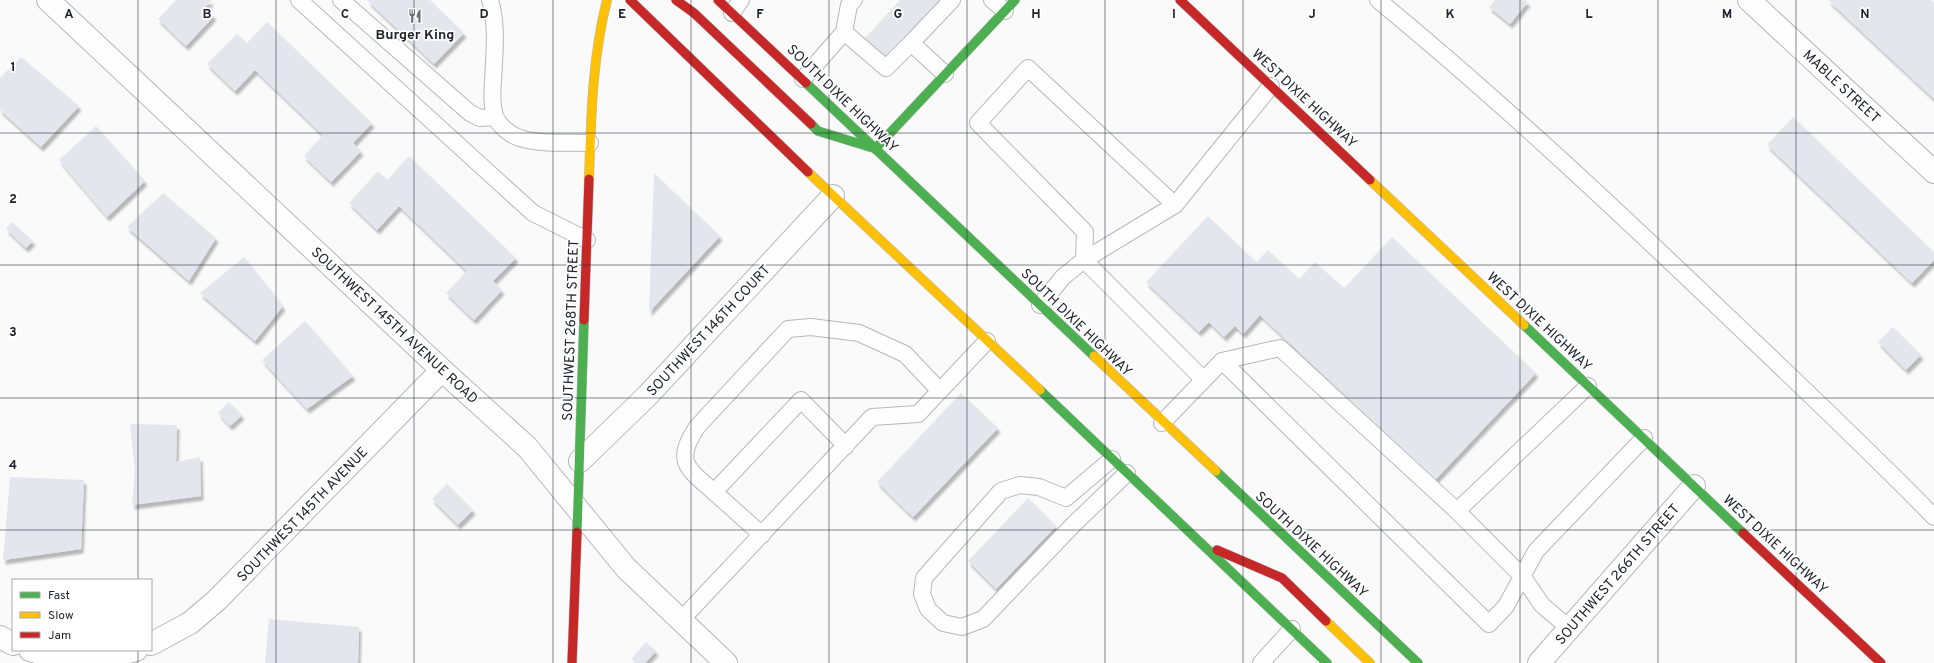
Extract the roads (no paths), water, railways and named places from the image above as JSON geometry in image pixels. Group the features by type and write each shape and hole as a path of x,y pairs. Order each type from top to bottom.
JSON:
{"main road":[{"name":"SOUTHWEST 268TH STREET","path":"572,663 592,92 600,27 607,0"},
{"path":"630,0 833,196 1203,544 1327,663"},
{"path":"676,0 694,13 818,131 875,149 1010,6"},
{"name":"SOUTH DIXIE HIGHWAY","path":"718,0 1418,663"},
{"name":"WEST DIXIE HIGHWAY","path":"1180,0 1881,663"},
{"path":"1203,544 1282,578 1370,663"}],"street":[{"name":"SOUTHWEST 145TH AVENUE ROAD","path":"48,0 442,370 527,447 626,568 726,663"},
{"name":"MABLE STREET","path":"1749,0 1934,172"},
{"name":"SOUTHWEST 146TH COURT","path":"580,461 648,395 833,196"},
{"name":"SOUTHWEST 145TH AVENUE","path":"152,643 190,623 217,600 442,370"},
{"name":"SOUTHWEST 266TH STREET","path":"1539,663 1694,486"},
{"path":"0,637 12,643"},
{"path":"34,651 65,658 87,659 113,656 132,651"}],"lane":[{"path":"299,0 533,213 587,240"},
{"path":"341,0 470,113 480,118 495,117"},
{"path":"490,0 494,11 495,33 492,98 495,117 505,130 520,138 536,141 590,144"},
{"path":"732,13 741,0"},
{"path":"844,32 886,68 952,0"},
{"path":"992,0 1010,6"},
{"path":"1378,0 1453,63 1570,166 1835,418 1934,517"},
{"path":"803,79 844,32 849,2"},
{"path":"911,43 945,74"},
{"path":"1175,205 1028,68 978,123 1085,232 1084,260 1203,379"},
{"path":"1040,305 1063,277 1084,260 1175,205 1271,86"},
{"path":"762,535 689,470 685,452 687,442 697,427 788,329 812,327 860,333 905,354 940,390"},
{"path":"681,620 872,418 918,414 987,341"},
{"path":"1162,422 1222,361 1280,348 1457,511 1523,576 1542,605 1570,628"},
{"path":"1222,361 1489,624 1506,606 1536,551 1644,438"},
{"path":"1457,511 1588,386"},
{"path":"714,492 801,400 846,446"},
{"path":"1066,498 1112,459"},
{"path":"1066,498 1039,487 1020,485 1001,491 924,578 922,594 928,609 943,623 962,627 983,619 1073,525 1126,473"},
{"path":"1066,498 1073,525"},
{"path":"1261,663 1292,629"}],"place":[{"name":"Burger King","path":"415,16"}]}
